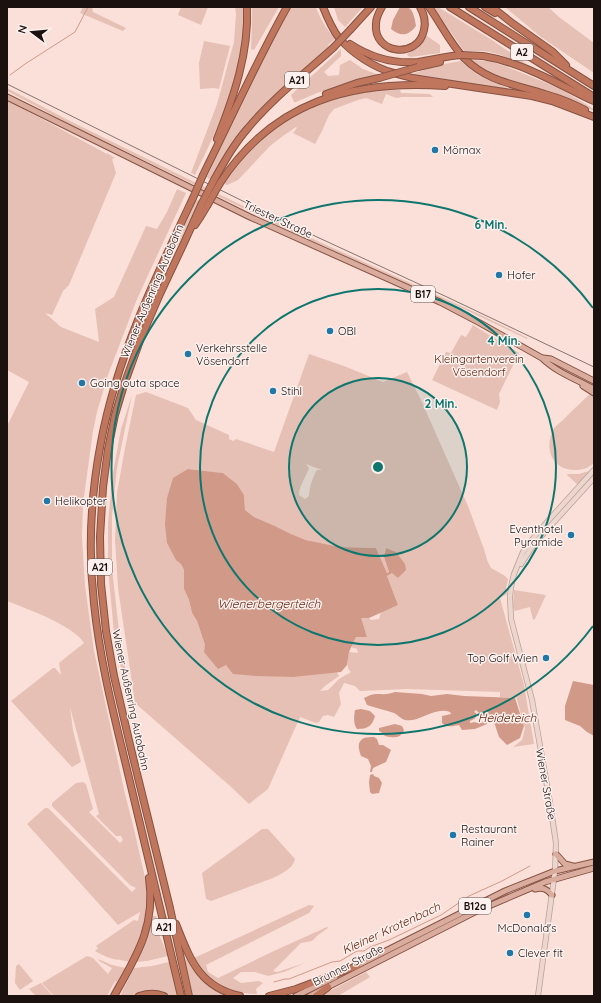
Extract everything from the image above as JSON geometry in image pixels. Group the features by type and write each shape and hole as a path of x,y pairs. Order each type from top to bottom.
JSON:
{"highway":[{"path":"203,175 231,104 240,75 247,36 247,7"},
{"name":"Wiener Außenring Autobahn","path":"181,996 113,710 97,628 92,580 91,552 95,482 100,443 108,411 132,334 203,175 256,64 287,7"},
{"path":"323,7 332,29 339,38 357,54 378,67 412,78 532,96 552,101 594,117"},
{"name":"A21","path":"217,181 231,151 261,113 333,48 371,7"},
{"path":"382,7 378,14 376,25 378,37 388,47 400,51 412,47 422,38 425,24 420,7"},
{"path":"429,7 455,48 475,67 501,81 544,93 572,103 594,114"},
{"name":"A2","path":"450,7 594,97"},
{"name":"A2","path":"469,7 594,86"},
{"path":"486,7 512,23"},
{"path":"492,7 553,52 573,72"},
{"path":"330,24 350,44 381,59 418,62 458,58 461,55 494,58 533,71 594,101"},
{"path":"184,243 195,225 217,181 254,139 289,112 323,95 445,59"},
{"path":"217,181 242,153 274,125 298,110 324,98 378,87 474,87"},
{"name":"Wiener Außenring Autobahn","path":"190,996 114,676 106,631 101,584 100,537 103,487 108,450 115,415 124,385 141,338 160,294 184,243 205,204"},
{"path":"118,996 144,937 150,913 151,890 144,840"},
{"path":"170,908 185,948 200,974 221,990 240,996"},
{"path":"269,996 296,989 357,966"},
{"path":"114,996 129,969"},
{"path":"316,996 328,987"},
{"path":"139,996 150,993 156,993 164,996"}],"main road":[{"name":"Triester Straße","path":"7,97 256,220 440,302 542,358 548,364 594,388"},
{"name":"Triester Straße","path":"542,358 551,359 594,381"},
{"path":"581,382 584,387 594,393"},
{"name":"Wiener Straße","path":"538,996 556,854 553,822 532,700 510,615 510,597 514,574 523,552 530,542 594,470"},
{"name":"Wiener Straße","path":"514,574 534,544 594,478"},
{"path":"556,854 565,864 574,866"},
{"name":"B12a","path":"555,871 594,862"},
{"name":"Brunner Straße","path":"310,996 477,911 554,879 594,868"},
{"name":"Brunner Straße","path":"296,996 505,891 555,871"},
{"path":"519,894 542,888 552,895"}],"green space":[{"path":"83,7 92,7 93,12 126,28 123,31 80,13"},
{"path":"181,7 208,7 201,25 178,15"},
{"path":"235,7 243,7 241,51 237,73 214,136 195,175 191,173 217,104 234,42"},
{"path":"252,7 279,7 254,50 251,49"},
{"path":"290,7 316,7 324,24 335,39 271,98 241,131 209,179 207,177 257,69"},
{"path":"334,7 363,7 345,27 338,20"},
{"path":"433,7 438,7 492,40 531,67 498,54 484,51 464,51"},
{"path":"505,7 548,7 594,43 594,73 541,37"},
{"path":"427,36 440,45 440,53 411,57 408,56 407,54 418,48"},
{"path":"204,41 230,46 219,89 200,89 199,63"},
{"path":"341,49 341,56 324,72 328,76 339,75 340,65 350,60 363,69 379,75 351,82 294,102 291,95"},
{"path":"471,60 488,61 505,66 559,88 594,109 594,111 554,93 497,77 481,68"},
{"path":"461,61 477,74 508,88 509,90 406,76 444,64"},
{"path":"7,88 70,121 280,224 481,315 528,338 527,339 279,226 61,120 7,91"},
{"path":"379,90 400,90 401,93 430,94 433,97 396,98 386,94 382,104 366,98 334,109 329,115 315,144 293,133 297,128 296,127 270,146 238,180 227,185 224,184 235,166 264,137 287,121 326,102 349,95"},
{"path":"7,100 115,158 112,159 116,173 69,285 63,291 52,315 45,313 61,327 99,342 95,309 114,297 146,226 157,229 167,212 177,189 186,193 137,299 108,375 93,431 83,504 82,537 85,586 94,651 125,794 149,895 148,911 143,932 137,949 130,962 120,959 112,959 103,955 95,951 98,948 96,946 134,920 138,921 140,912 118,925 27,824 45,808 48,808 132,892 136,888 130,885 52,806 52,803 76,783 83,782 86,784 93,809 89,812 120,843 123,840 121,836 116,836 96,816 99,814 70,707 73,730 81,762 72,767 11,701 53,668 55,668 61,675 59,663 84,643 70,630 49,618 7,601 7,426 29,382 7,370"},
{"path":"196,200 199,201 175,251 175,245"},
{"name":"Kleingartenverein Vösendorf","path":"473,325 519,353 499,394 500,402 497,410 432,380 446,352 451,353 461,335 466,337"},
{"path":"309,354 383,382 407,372 468,506 487,560 491,568 508,579 506,588 507,594 500,598 524,685 534,744 513,747 522,740 525,728 516,696 515,698 500,697 500,692 407,689 360,691 355,686 344,683 339,693 341,704 334,717 328,715 323,716 319,722 316,723 300,717 268,789 249,804 135,703 118,588 115,540 117,493 136,395 146,392 188,408 196,420 229,435 229,439 233,441 236,439 274,452","holes":["306,464 322,470 317,470 310,486 309,496 305,499 299,495 299,492 309,468","188,469 223,473 237,484 244,495 245,510 254,517 291,534 306,540 340,547 376,548 387,573 389,572 384,557 386,548 392,573 387,576 398,605 381,612 379,619 371,620 369,618 360,618 367,637 356,637 351,647 357,649 358,653 349,652 347,665 351,672 339,679 328,690 320,691 339,676 337,672 294,677 226,665 205,645 184,589 184,570 181,564"]},
{"path":"591,393 594,395 594,463 583,469 567,469 556,462 552,457 549,444 550,437 555,427"},
{"path":"132,395 117,468 112,516 112,568 119,632 131,701 128,702 114,633 108,568 108,523 113,473 121,429"},
{"path":"590,472 578,485 567,475 579,474"},
{"path":"514,590 546,595 535,619 533,620 530,607 515,611 513,607"},
{"path":"262,829 268,829 295,859 292,866 273,878 211,901 206,899 202,873"},
{"path":"309,905 314,906 309,913 206,965 208,972 218,978 276,950 327,927 328,928 312,941 301,943 273,971 277,972 305,963 284,972 268,976 255,972 241,972 233,978 241,983 259,981 263,983 256,989 257,994 243,993 216,983 204,972 194,958"},
{"path":"152,916 156,916 160,937 168,956 136,962 147,940"},
{"path":"87,956 93,958 108,974 112,968 98,959 112,965 126,968 111,996 109,996 116,982 115,981 107,996 54,996 42,983"},
{"path":"187,959 204,982 233,996 193,996 185,960"},
{"path":"169,962 177,996 170,996 159,992 141,993 134,996 120,996 134,968"},
{"path":"19,964 33,981 20,990 15,983 16,966"},
{"path":"366,972 370,977 338,996 320,996"},
{"path":"41,983 53,996 36,996 29,989"}],"water":[{"path":"400,7 406,7 411,10 414,15 416,26 410,32 404,34 398,33 391,29 393,20"},
{"name":"Wienerbergerteich","path":"188,469 223,473 237,484 244,495 245,510 254,517 291,534 306,540 340,547 376,548 387,573 389,572 384,557 386,548 396,552 405,564 406,570 398,578 392,573 387,576 398,605 369,618 361,618 367,637 356,637 349,652 347,665 341,672 294,677 233,674 226,665 218,669 204,652 205,645 184,589 184,570 181,564 176,560 167,543 165,524 167,498 173,478"},
{"path":"573,681 594,685 594,736 580,726 565,720 565,706"},
{"name":"Heideteich","path":"395,692 431,696 447,694 515,698 524,726 520,738 507,745 499,737 492,716 490,715 481,718 480,714 476,710 474,712 476,713 476,717 470,721 470,723 481,723 486,721 487,724 475,729 462,730 459,725 448,726 442,723 442,716 451,714 450,712 439,711 416,719 405,720 394,713 367,705 364,698 372,694 387,694"},
{"path":"361,709 370,711 375,716 369,726 357,729 354,722 355,710"},
{"path":"395,724 402,726 404,730 399,736 385,736 379,731 379,728"},
{"path":"374,737 377,739 379,745 383,745 391,750 386,762 373,768 372,772 370,772 371,766 368,759 361,756 359,744 364,738"},
{"path":"373,774 379,778 382,783 379,793 372,794 370,792 369,782 370,775"}],"waterway":[{"path":"10,75 75,32 88,7"},
{"name":"Kleiner Krotenbach","path":"274,982 289,979 332,962 340,961 357,951 364,951 370,947 389,940 441,915 469,896 530,866"}],"tram line":[{"path":"7,84 291,225 594,367"}],"place":[{"name":"Mömax","path":"435,150"},
{"name":"Hofer","path":"499,275"},
{"name":"OBI","path":"330,331"},
{"name":"Verkehrsstelle Vösendorf","path":"188,354"},
{"name":"Going outa space","path":"82,383"},
{"name":"Stihl","path":"273,391"},
{"name":"Helikopter","path":"47,501"},
{"name":"Eventhotel Pyramide","path":"571,535"},
{"name":"Top Golf Wien","path":"546,658"},
{"name":"Restaurant Rainer","path":"453,835"},
{"name":"McDonald's","path":"527,915"},
{"name":"Clever fit","path":"510,953"}]}
